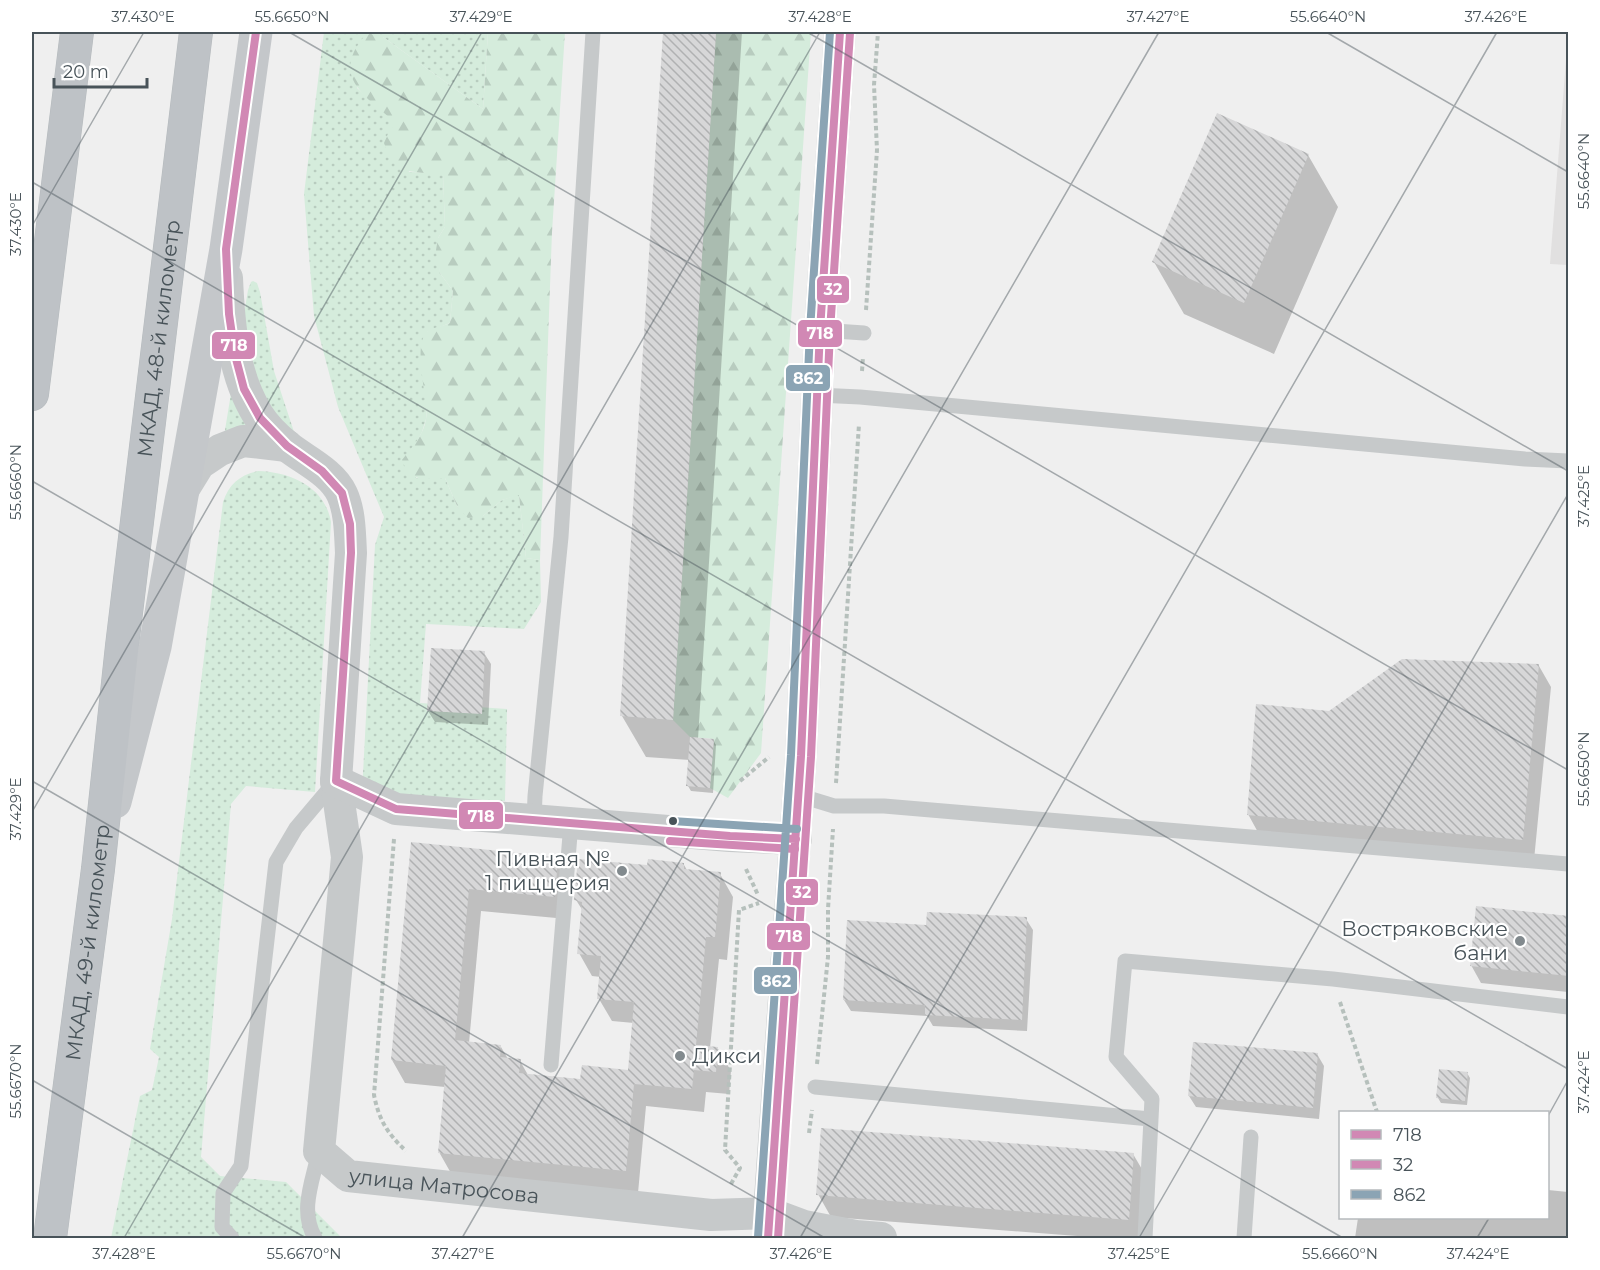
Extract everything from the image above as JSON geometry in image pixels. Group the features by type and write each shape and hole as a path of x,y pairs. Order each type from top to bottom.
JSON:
{"highway":[{"path":"32,394 76,32"},
{"name":"МКАД, 48-й километр","path":"122,646 196,32"},
{"name":"МКАД, 49-й километр","path":"50,1239 98,869 122,646"}],"main road":[{"path":"98,869 155,647 226,249 256,32"}],"street":[{"path":"769,1226 796,839 820,330 840,32"},
{"path":"226,249 229,314 235,355 244,390 260,418 287,446 322,471 342,493 350,524 351,553 336,781 346,857 319,1151"},
{"path":"183,490 199,464 220,450 243,441 287,446"},
{"path":"336,781 396,809 730,836 796,839"},
{"name":"улица Матросова","path":"319,1151 348,1176 711,1215 769,1226 804,1226 881,1239"}],"lane":[{"path":"534,821 561,537 593,32"},
{"path":"820,330 864,333"},
{"path":"817,395 883,399 1525,459 1569,461"},
{"path":"232,1239 222,1227 223,1193 241,1166 276,862 296,828 336,781"},
{"path":"798,795 834,806 884,806 1569,864"},
{"path":"551,1065 571,824"},
{"path":"1145,1239 1152,1099 1116,1057 1125,961 1333,979 1569,1007"},
{"path":"815,1087 1150,1119"},
{"path":"1244,1239 1251,1137"},
{"path":"315,1239 309,1227 307,1195 319,1151"}],"path":[{"path":"862,371 877,150 874,84 878,32"},
{"path":"808,1142 828,957 828,909 859,424"},
{"path":"740,781 772,754"},
{"path":"396,809 374,1095 379,1117 393,1138 412,1156"},
{"path":"740,1168 725,1150 739,910 762,902"},
{"path":"1333,979 1376,1111"}],"shaded area":[{"path":"1568,35 1568,265 1550,264"}],"green space":[{"path":"324,32 488,32 483,109 383,37 357,88 398,124 409,172 443,173 445,227 438,238 440,273 453,291 450,323 427,332 426,419 416,443 416,478 445,478 458,508 483,516 502,500 519,494 526,558 540,560 541,602 524,629 426,624 420,703 507,709 505,801 362,793 375,545 384,517 338,407 314,316 304,194"},
{"path":"488,32 565,32 552,232 540,560 526,558 519,495 502,500 483,516 468,518 458,508 445,478 424,479 414,476 409,473 402,460 420,436 425,425 426,410 421,360 423,338 428,331 450,323 453,291 440,273 436,250 438,238 445,227 443,174 413,172 394,162 384,143 390,129 397,124 363,94 355,84 351,73 351,62 356,48 367,33 383,37 483,109"},
{"path":"716,32 811,32 761,753 728,798 710,788 714,739 690,737 673,720"},
{"path":"253,281 257,283 260,292 274,371 296,438 224,436 248,290"},
{"path":"258,471 282,474 305,484 322,499 331,522 315,792 246,786 231,804 201,1157 220,1176 286,1182 342,1238 111,1238 140,1096 152,1090 159,1057 150,1049 172,919 223,502 228,490 236,481"}],"building":[{"path":"663,32 716,32 673,720 620,716"},
{"path":"1217,113 1309,154 1244,303 1152,262"},
{"path":"431,648 485,651 482,714 427,711"},
{"path":"1402,659 1539,664 1523,840 1247,815 1256,704 1329,711"},
{"path":"690,737 714,739 710,788 686,786"},
{"path":"411,842 558,857 555,897 469,889 455,1040 501,1045 500,1057 521,1059 519,1073 580,1079 582,1065 628,1070 634,1002 597,999 601,956 577,954 582,902 574,900 578,859 647,865 648,859 684,863 684,869 721,872 715,937 706,937 696,1045 718,1047 716,1072 694,1070 692,1089 634,1084 626,1171 438,1153 446,1066 391,1060"},
{"name":"Востряковские бани","path":"1476,906 1569,916 1569,976 1470,966"},
{"path":"927,912 1027,917 1022,1020 925,1015 925,1005 843,1000 847,920 926,925"},
{"path":"1193,1042 1318,1053 1313,1108 1188,1096"},
{"path":"1439,1069 1468,1072 1465,1101 1436,1098"},
{"path":"821,1128 1134,1153 1129,1220 816,1195"}],"transit line":[{"name":"718","path":"256,32 226,249 229,314 235,355 244,389 260,418 287,446 322,471 342,493 350,524 351,553 336,781 396,809 730,836 796,839"},
{"name":"862","path":"758,1237 791,755 810,330 830,32"},
{"name":"718","path":"768,1238 801,756 820,330 840,32"},
{"name":"32","path":"778,1238 811,757 830,331 850,33"},
{"name":"862","path":"672,821 797,829"},
{"name":"32","path":"670,841 795,849"}],"place":[{"name":"Пивная № 1 пиццерия","path":"622,871"},
{"name":"Востряковские бани","path":"1520,941"},
{"name":"Дикси","path":"680,1056"}]}
